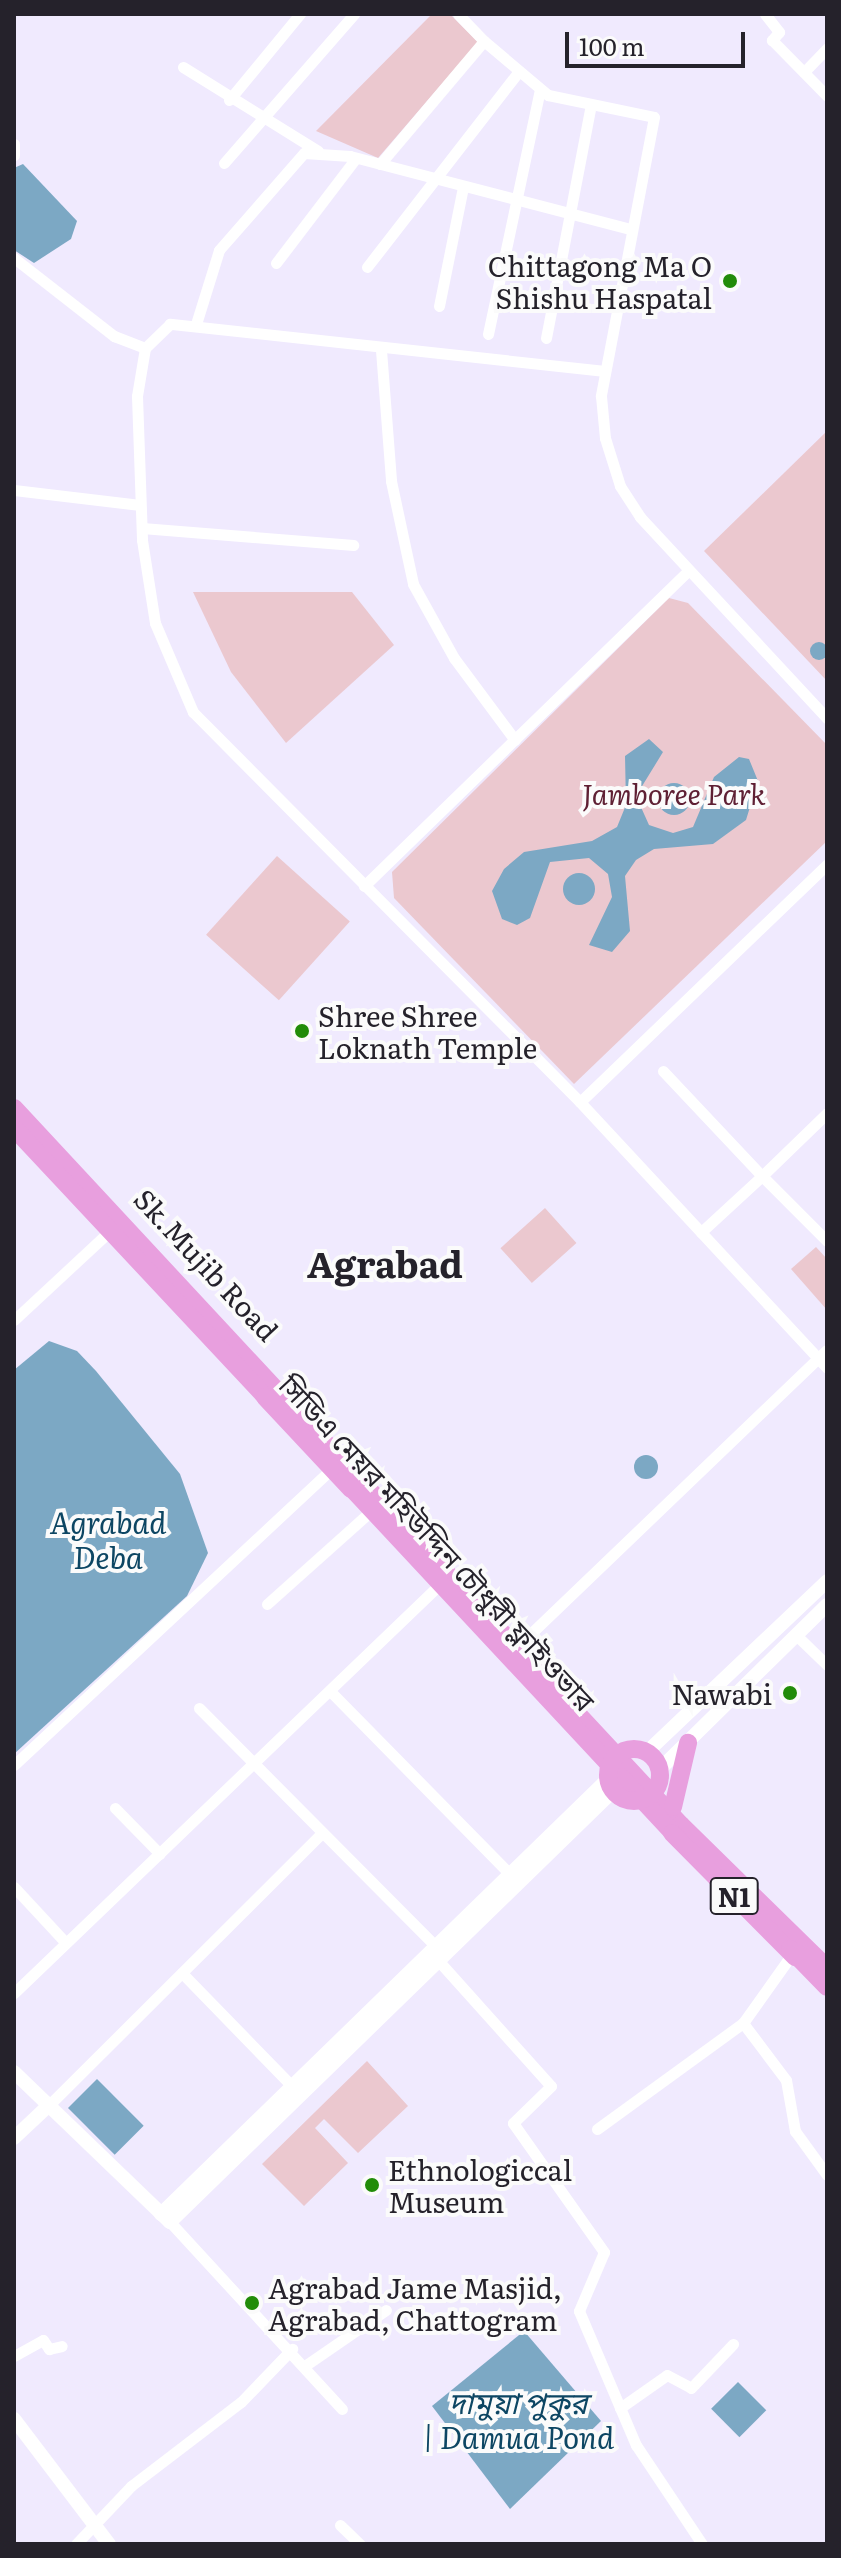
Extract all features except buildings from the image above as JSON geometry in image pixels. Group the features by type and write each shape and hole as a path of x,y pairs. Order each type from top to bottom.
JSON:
{"highway":[{"name":"Sk.Mujib Road","path":"14,1095 623,1751"},
{"path":"14,1108 681,1825 827,1966"},
{"path":"14,1127 440,1584 610,1779 640,1801 656,1789 660,1769 647,1752 623,1751 610,1779"},
{"name":"সিডিএ মেয়র মহিউদ্দিন চৌধুরী ফ্লাইওভার","path":"14,1127 617,1777 827,1989"},
{"path":"673,1807 688,1743"},
{"name":"N1","path":"656,1789 827,1966"},
{"name":"N1","path":"640,1801 827,1989"}],"street":[{"path":"229,100 300,14"},
{"path":"224,163 354,14"},
{"path":"458,14 540,90 654,117 605,371 605,438 620,486 688,571 827,718"},
{"path":"765,14 779,32 772,40 827,96"},
{"path":"380,164 484,41"},
{"path":"804,72 827,48"},
{"path":"183,67 229,100 319,151 631,229"},
{"path":"367,267 519,71"},
{"path":"488,334 540,90"},
{"path":"546,338 591,104"},
{"path":"14,144 14,155"},
{"path":"196,324 208,272 233,230 296,158 319,151"},
{"path":"276,263 356,158"},
{"path":"439,306 463,187"},
{"path":"14,258 114,336 145,348"},
{"path":"522,1642 824,1359 580,1102 193,712 155,623 140,505 137,396 145,348 170,324 196,324 381,350 605,371"},
{"path":"381,350 406,564 425,611 515,740"},
{"path":"14,490 140,505"},
{"path":"142,528 353,545"},
{"path":"364,886 688,571"},
{"path":"580,1102 827,864"},
{"path":"663,1071 827,1241"},
{"path":"701,1232 827,1113"},
{"path":"14,1320 125,1217"},
{"path":"14,1765 331,1469"},
{"path":"267,1604 371,1511"},
{"path":"647,1752 827,1581"},
{"path":"14,1993 440,1584"},
{"path":"660,1769 827,1605"},
{"path":"796,1635 827,1665"},
{"path":"330,1691 510,1874"},
{"path":"199,1708 435,1951 551,2086 513,2123 604,2252 579,2311 620,2408 702,2544"},
{"path":"165,2218 290,2084 435,1951 610,1779"},
{"path":"165,2218 610,1779"},
{"path":"115,1808 160,1854"},
{"path":"14,2138 322,1833"},
{"path":"14,1887 66,1943"},
{"path":"597,2129 743,2023 792,1954"},
{"path":"182,1973 290,2084"},
{"path":"743,2023 786,2080 795,2131 824,2162 827,2175"},
{"path":"14,2072 46,2108 165,2218 292,2349 342,2409"},
{"path":"306,2365 386,2310"},
{"path":"14,2356 43,2340 49,2349 62,2346"},
{"path":"620,2408 667,2375 691,2388 733,2344"},
{"path":"76,2544 131,2486 241,2402 292,2349"},
{"path":"14,2419 109,2544"},
{"path":"340,2525 360,2544"}],"green space":[{"path":"432,14 450,14 478,42 378,158 316,131"},
{"path":"827,431 827,681 704,551"},
{"path":"193,592 352,592 394,645 286,743 231,672"},
{"name":"Jamboree Park","path":"669,598 688,603 827,745 827,841 574,1084 394,898 392,872"},
{"path":"277,856 350,922 279,1000 206,935"},
{"path":"545,1208 576,1243 532,1283 500,1248"},
{"path":"816,1247 827,1259 827,1310 791,1269"},
{"path":"367,2061 408,2106 358,2153 324,2119 315,2128 348,2163 304,2206 262,2164"}],"water":[{"path":"23,164 77,221 71,239 34,263 14,250 14,168"},
{"path":"819,642 828,651 819,660 810,651"},
{"path":"649,739 663,752 636,796 649,825 673,833 693,827 714,777 739,757 749,759 758,781 746,820 713,844 654,849 636,860 625,876 630,931 612,952 589,945 612,897 608,874 589,858 550,862 530,918 517,925 502,919 492,891 504,869 524,852 592,841 617,827 626,805 625,756"},
{"path":"674,783 685,788 690,799 685,810 674,815 663,810 658,799 663,788"},
{"path":"579,873 590,878 595,889 590,900 579,905 568,900 563,889 568,878"},
{"name":"Agrabad Deba","path":"49,1341 77,1351 180,1474 208,1553 187,1596 14,1754 14,1370"},
{"path":"646,1455 654,1459 658,1467 654,1475 646,1479 638,1475 634,1467 638,1459"},
{"path":"97,2079 144,2126 115,2155 68,2108"},
{"name":"দামুয়া পুকুর | Damua Pond","path":"524,2331 601,2421 510,2509 432,2406"},
{"path":"738,2382 766,2410 739,2437 711,2409"}],"place":[{"name":"Chittagong Ma O Shishu Haspatal","path":"730,281"},
{"name":"Shree Shree Loknath Temple","path":"302,1031"},
{"name":"Nawabi","path":"790,1693"},
{"name":"Ethnologiccal Museum","path":"372,2185"},
{"name":"Agrabad Jame Masjid, Agrabad, Chattogram","path":"252,2303"}],"district":[{"name":"Agrabad","path":"385,1263"}]}
